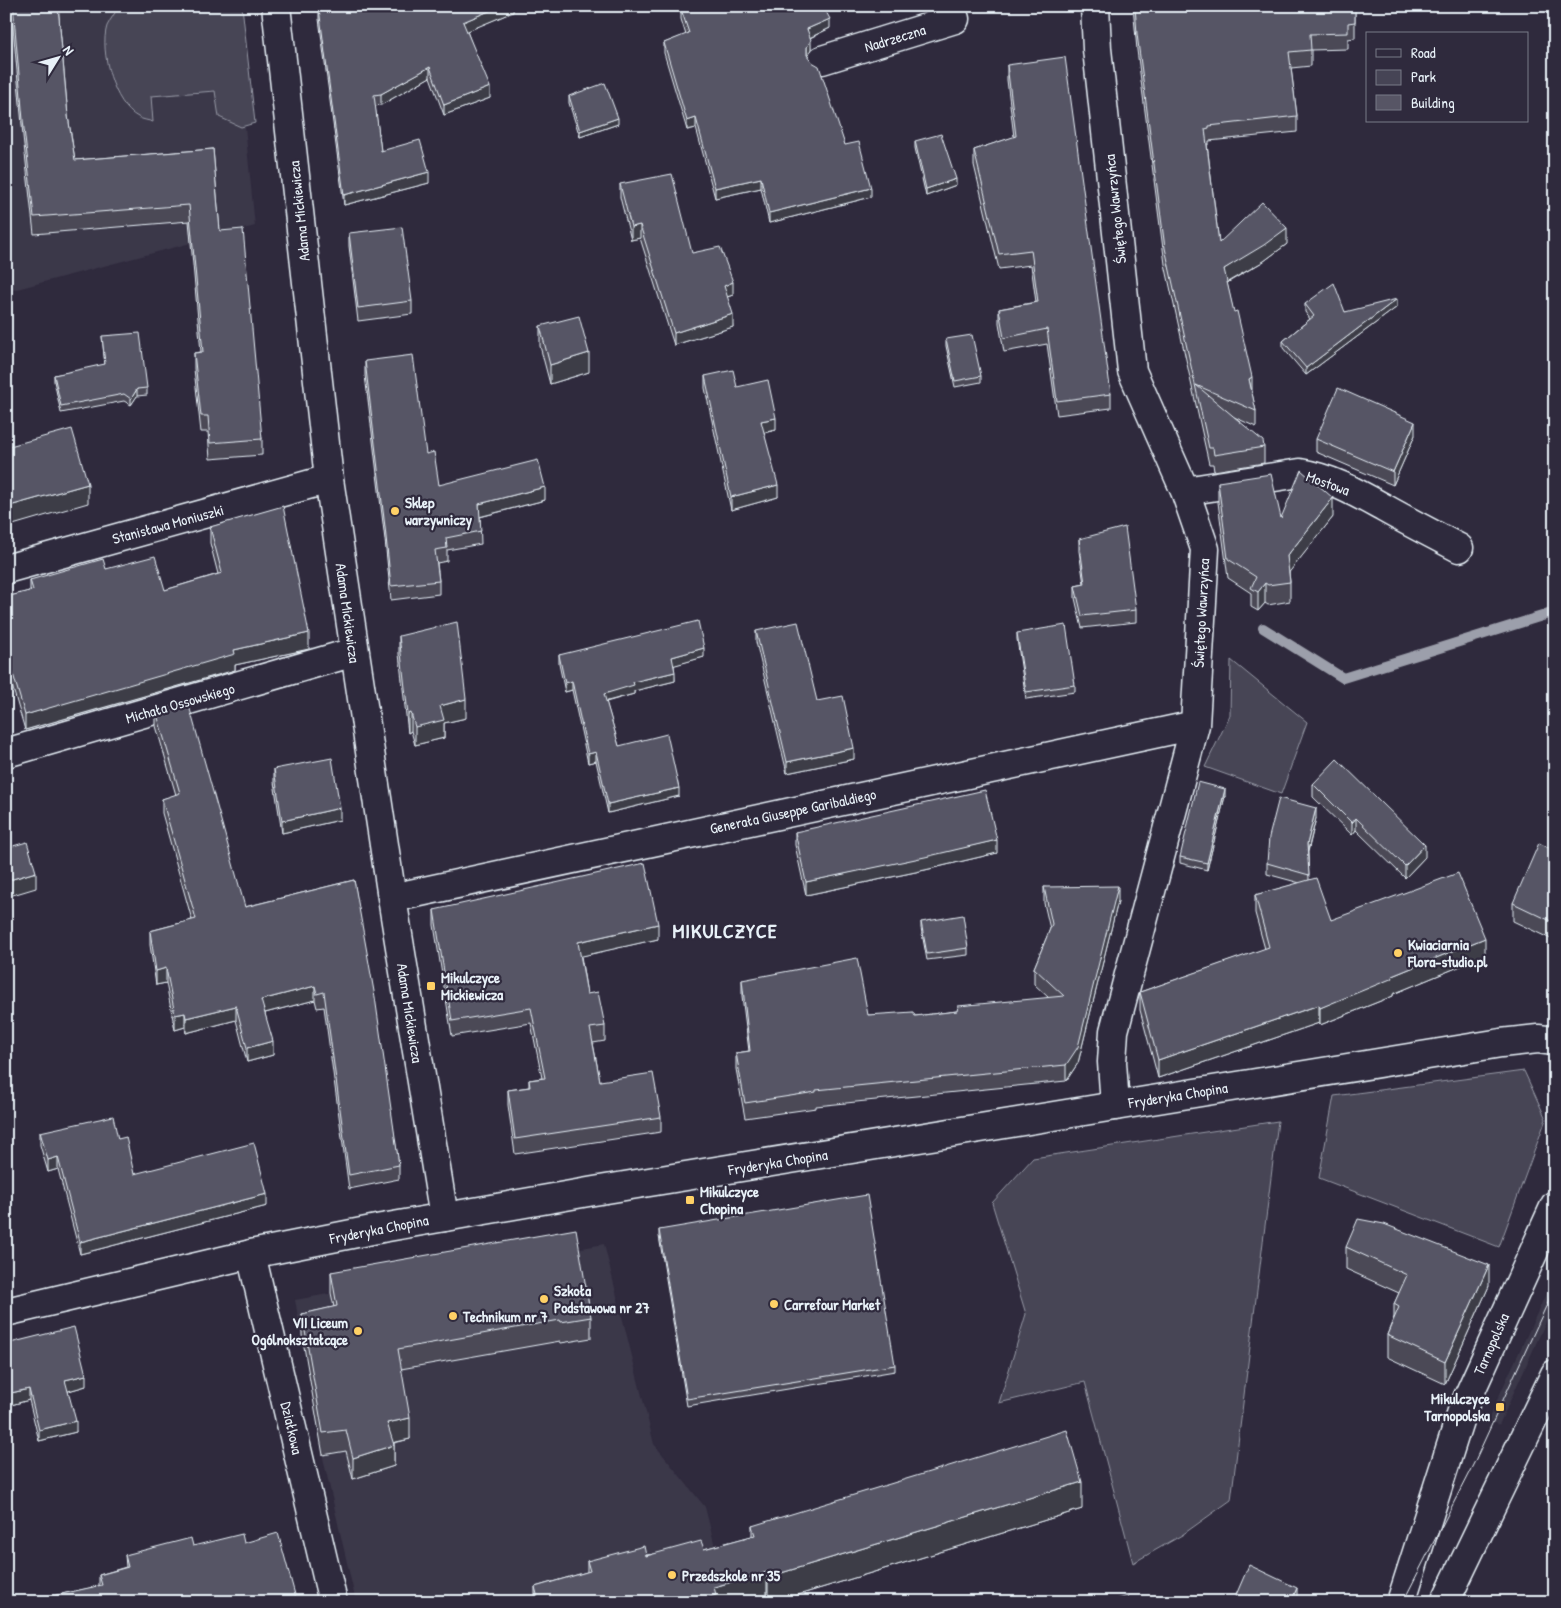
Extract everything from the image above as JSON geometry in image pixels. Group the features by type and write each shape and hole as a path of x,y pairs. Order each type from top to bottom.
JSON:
{"street":[{"name":"Adama Mickiewicza","path":"276,6 329,480 392,898 444,1217"},
{"name":"Nadrzeczna","path":"822,60 955,19 951,6"},
{"name":"Świętego Wawrzyńca","path":"1095,6 1097,50 1132,371 1185,492 1205,549 1195,725 1114,1031 1112,1062 1115,1106"},
{"name":"Mostowa","path":"1185,492 1300,473 1328,480 1459,548"},
{"name":"Stanisława Moniuszki","path":"6,569 329,480"},
{"name":"Michała Ossowskiego","path":"6,753 354,652"},
{"name":"Generała Giuseppe Garibaldiego","path":"392,898 1195,725"},
{"name":"Fryderyka Chopina","path":"6,1312 251,1254 444,1217 1501,1043 1538,1040 1555,1041"},
{"name":"Tarnopolska","path":"1402,1602 1463,1408 1555,1205"},
{"name":"Działkowa","path":"251,1254 333,1602"},
{"path":"1445,1602 1555,1374"}],"shaded area":[{"path":"6,6 233,6 255,226 6,292"},
{"path":"604,1244 654,1444 705,1507 729,1602 356,1602 323,1458 295,1300"},
{"path":"1555,1274 1555,1302 1499,1425 1488,1420"}],"green space":[{"path":"119,6 142,6 142,11 202,6 242,6 255,123 241,127 219,117 215,91 151,96 153,122 140,118 129,111 110,76 105,49 107,26"},
{"path":"1231,660 1307,722 1281,794 1205,767 1230,715"},
{"path":"1524,1071 1546,1119 1499,1247 1319,1178 1334,1096"},
{"path":"1278,1121 1231,1500 1182,1535 1133,1563 1085,1382 999,1403 1026,1314 992,1203 1033,1158"}],"building":[{"path":"13,6 58,6 68,116 75,160 213,149 220,231 243,229 262,439 210,443 208,416 201,416 194,353 203,352 189,205 34,217"},
{"path":"336,6 377,6 378,10 386,6 501,6 463,22 490,87 444,105 430,67 381,94 374,95 381,151 420,140 429,172 344,195 319,9"},
{"path":"689,6 823,6 830,19 807,29 811,40 807,47 807,55 812,62 819,66 845,145 859,142 871,188 769,213 761,178 715,188 696,118 687,121 664,43 689,33 681,9"},
{"path":"1135,6 1355,6 1355,22 1348,23 1348,33 1310,34 1311,50 1289,52 1297,116 1209,126 1209,128 1205,129 1219,243 1262,202 1287,228 1264,245 1224,269 1234,312 1237,311 1252,377 1249,379 1256,411 1196,385 1263,441 1264,447 1214,455 1213,448 1209,448 1165,248"},
{"path":"1065,57 1111,394 1057,401 1047,329 1004,338 999,309 1038,302 1031,250 999,254 974,150 1016,136 1007,65"},
{"path":"605,83 618,118 580,131 569,96"},
{"path":"941,134 956,179 926,189 915,141"},
{"path":"672,174 692,253 720,247 733,282 724,286 733,314 674,333 640,225 631,227 620,184"},
{"path":"402,227 412,301 358,308 349,233"},
{"path":"1334,283 1345,312 1397,299 1306,368 1283,341 1314,316 1305,304"},
{"path":"579,316 589,353 550,365 540,326"},
{"path":"140,333 147,388 137,389 131,399 124,394 61,406 54,375 105,364 102,336"},
{"path":"972,335 981,376 955,381 946,339"},
{"path":"413,355 426,454 434,452 439,485 538,460 545,487 479,504 481,531 446,538 447,548 435,550 439,581 391,586 365,361"},
{"path":"733,370 737,387 768,380 776,418 761,421 778,485 731,497 705,376"},
{"path":"1338,388 1415,422 1393,472 1316,439"},
{"path":"72,429 88,484 6,507 6,447"},
{"path":"1301,470 1333,498 1287,556 1290,582 1268,585 1265,583 1258,592 1251,588 1256,577 1228,559 1218,482 1271,474 1281,518"},
{"path":"283,506 309,633 234,650 235,654 25,715 9,660 6,661 6,597 33,590 30,580 103,559 106,569 155,556 165,590 222,573 210,527"},
{"path":"1125,527 1136,610 1082,616 1075,586 1085,584 1079,539"},
{"path":"698,621 704,648 672,657 675,672 633,682 634,685 604,694 619,746 667,734 679,788 608,804 596,752 588,754 572,681 565,683 559,655"},
{"path":"457,622 466,699 440,706 444,720 415,727 411,713 408,714 399,636"},
{"path":"798,622 817,701 843,696 854,748 787,762 756,631"},
{"path":"1066,625 1075,685 1026,692 1017,633"},
{"path":"188,702 245,907 354,880 375,997 399,1165 349,1175 324,992 317,994 315,986 261,1000 273,1041 247,1048 236,1006 186,1018 185,1013 175,1015 166,968 156,971 150,931 196,919 162,799 180,793 156,711"},
{"path":"332,758 340,808 282,821 274,769"},
{"path":"1337,759 1425,845 1405,866 1356,818 1352,823 1313,784"},
{"path":"1198,782 1225,789 1207,863 1180,857"},
{"path":"985,790 997,840 806,882 795,832"},
{"path":"1279,798 1316,808 1307,844 1309,875 1267,863 1269,837"},
{"path":"27,842 36,872 6,881 6,848"},
{"path":"1539,843 1555,851 1555,923 1513,903"},
{"path":"645,863 658,924 578,942 587,994 598,992 605,1026 590,1028 600,1081 653,1073 661,1117 515,1139 508,1090 530,1087 529,1080 545,1078 531,1008 452,1021 434,910"},
{"path":"1458,873 1485,938 1320,1008 1319,1005 1158,1060 1140,992 1269,947 1255,895 1316,878 1331,920"},
{"path":"1118,886 1078,1047 1066,1065 816,1090 816,1092 745,1103 736,1053 750,1051 742,980 857,958 868,1015 913,1012 915,1016 957,1011 958,1006 1064,996 1034,968 1052,924 1044,887"},
{"path":"963,915 968,948 927,954 921,922"},
{"path":"113,1116 118,1139 126,1137 134,1174 254,1143 267,1194 80,1242 58,1157 48,1160 40,1132"},
{"path":"867,1195 895,1365 687,1399 659,1230"},
{"path":"1358,1219 1384,1224 1489,1265 1445,1362 1387,1335 1399,1307 1394,1304 1407,1275 1346,1247"},
{"path":"576,1229 591,1317 561,1322 560,1320 398,1349 410,1418 387,1423 394,1445 353,1458 346,1430 323,1433 302,1314 337,1306 331,1272"},
{"path":"74,1327 86,1375 65,1380 76,1421 39,1430 29,1389 11,1393 6,1376 6,1344"},
{"path":"1067,1430 1082,1482 768,1577 767,1572 714,1587 716,1595 693,1602 539,1602 535,1587 590,1571 587,1561 644,1546 646,1556 701,1541 704,1549 755,1535 752,1526"},
{"path":"278,1533 297,1602 40,1602 39,1599 102,1585 99,1575 128,1567 125,1555 191,1538 193,1546 242,1534 244,1543"},
{"path":"1249,1565 1297,1588 1293,1597 1303,1602 1233,1602"},
{"path":"1172,1595 1174,1602 1153,1602"},
{"path":"1128,1596 1130,1602 1109,1602"}],"waterway":[{"path":"1263,628 1343,678 1555,612"}],"tram line":[{"path":"1403,1602 1474,1463 1555,1287"}],"place":[{"name":"Sklep warzywniczy","path":"395,511"},
{"name":"Kwiaciarnia Flora-studio.pl","path":"1398,953"},
{"name":"Mikulczyce Mickiewicza","path":"431,986"},
{"name":"Mikulczyce Chopina","path":"690,1200"},
{"name":"Szkoła Podstawowa nr 27","path":"544,1299"},
{"name":"Carrefour Market","path":"774,1304"},
{"name":"Technikum nr 7","path":"453,1316"},
{"name":"VII Liceum Ogólnokształcące","path":"358,1331"},
{"name":"Mikulczyce Tarnopolska","path":"1500,1407"},
{"name":"Przedszkole nr 35","path":"672,1575"}],"district":[{"name":"MIKULCZYCE","path":"725,930"}]}
